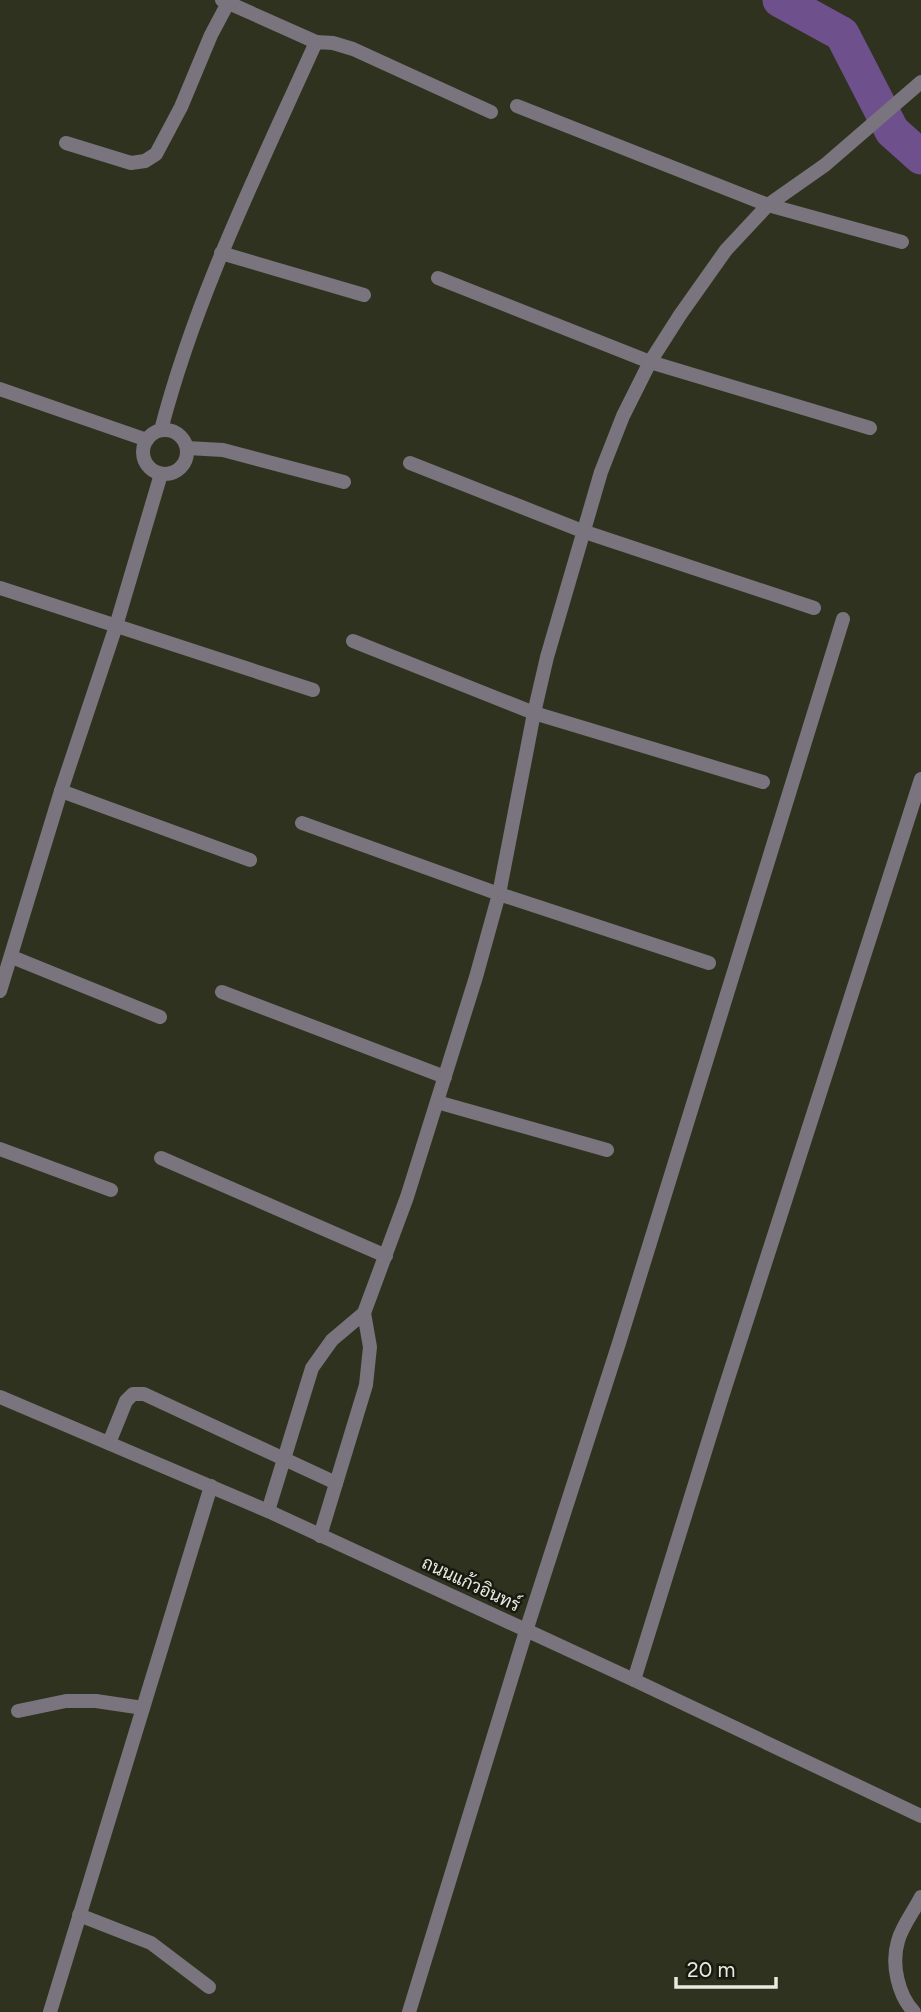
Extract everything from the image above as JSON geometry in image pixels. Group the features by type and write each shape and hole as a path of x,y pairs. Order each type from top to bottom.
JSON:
{"street":[{"path":"66,143 131,163 145,161 156,154 181,107 225,1 316,42 333,43 353,49 491,112"},
{"path":"161,430 172,389 220,253 316,42"},
{"path":"268,1511 312,1368 331,1340 364,1313 386,1256 437,1102 499,894 547,657 601,472 623,416 650,362 726,250 768,205 825,165 921,82"},
{"path":"517,106 768,205 902,243"},
{"path":"220,253 364,295"},
{"path":"438,278 650,362 870,429"},
{"path":"0,388 147,440"},
{"path":"161,430 178,433 187,448 184,464 170,473 161,474 153,470 144,456 147,440 153,433 161,430"},
{"path":"187,448 223,450 344,482"},
{"path":"410,463 585,532 814,608"},
{"path":"0,991 61,792 116,626 161,474"},
{"path":"0,588 313,690"},
{"path":"409,2012 526,1631 628,1318 843,620"},
{"path":"353,641 534,713 763,782"},
{"path":"635,1680 722,1397 921,779"},
{"path":"61,792 250,860"},
{"path":"302,823 499,894 709,962"},
{"path":"12,957 160,1017"},
{"path":"222,992 445,1077"},
{"path":"437,1102 607,1150"},
{"path":"0,1149 111,1190"},
{"path":"161,1158 386,1256"},
{"path":"320,1536 366,1385 370,1347 364,1313"},
{"path":"109,1443 125,1401 133,1394 144,1394 337,1483"},
{"name":"ถนนแก้วอินทร์","path":"0,1397 268,1511 635,1680 921,1816"},
{"path":"50,2012 211,1486"},
{"path":"18,1711 66,1701 96,1701 143,1708"},
{"path":"914,2012 905,2002 895,1957 898,1939 921,1897"},
{"path":"79,1915 151,1943 209,1987"}],"waterway":[{"path":"780,0 842,34 892,131 921,157"}]}
